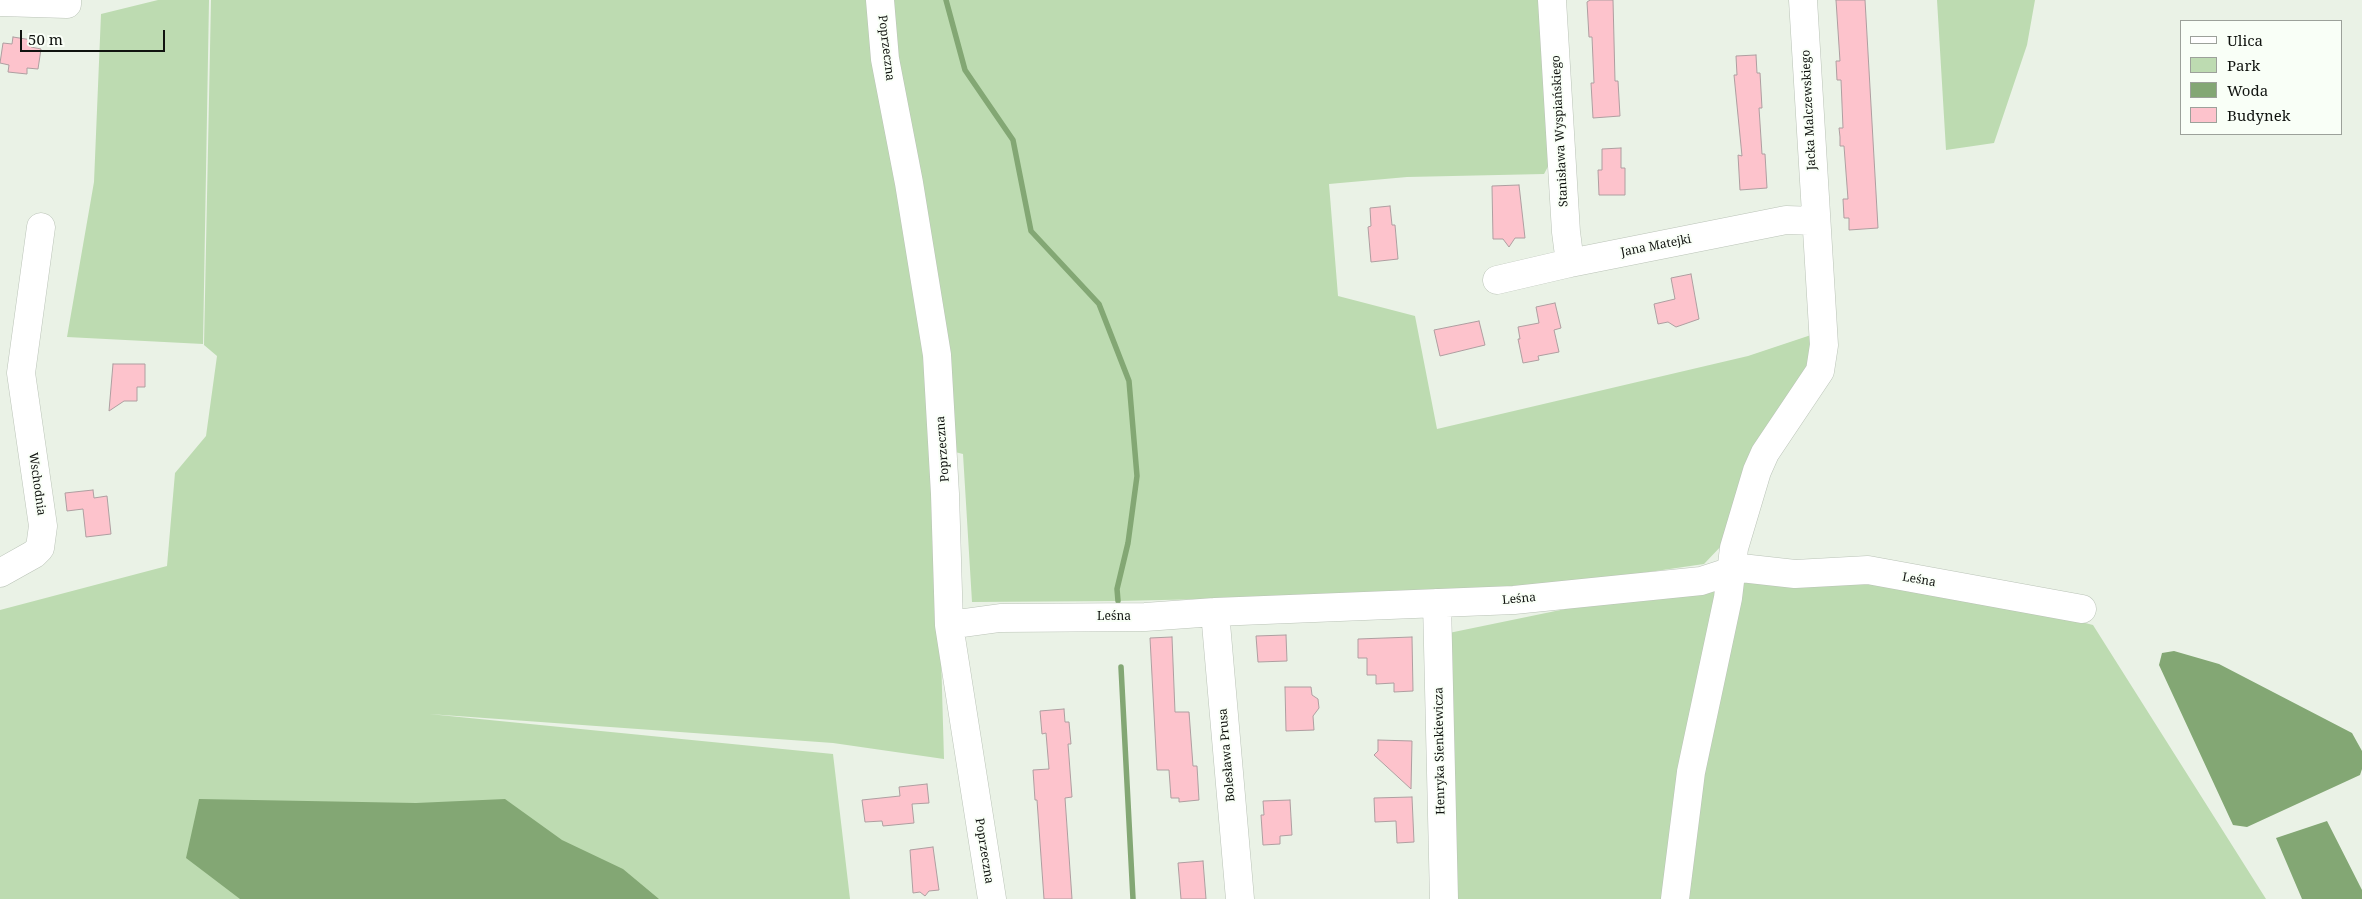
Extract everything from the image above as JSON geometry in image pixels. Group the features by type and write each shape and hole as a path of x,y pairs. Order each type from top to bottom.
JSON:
{"street":[{"name":"Poprzeczna","path":"880,0 885,58 909,183 937,355 946,494 949,625 992,899"},
{"name":"Stanisława Wyspiańskiego","path":"1552,0 1566,232 1570,263"},
{"name":"Jacka Malczewskiego","path":"1675,899 1691,772 1728,598 1734,548 1757,471 1765,454 1820,371 1824,345 1803,0"},
{"path":"0,2 67,2"},
{"name":"Jana Matejki","path":"1497,280 1570,263 1786,220 1816,221"},
{"path":"10,373 41,227"},
{"name":"Wschodnia","path":"0,573 34,554 40,548 43,526 10,373"},
{"name":"Leśna","path":"949,625 1000,618 1145,617 1215,612 1514,600 1701,581 1741,568 1795,574 1868,570 2082,608"},
{"name":"Henryka Sienkiewicza","path":"1437,603 1444,899"},
{"name":"Bolesława Prusa","path":"1215,612 1240,899"}],"green space":[{"path":"158,0 209,0 203,344 67,337 94,182 101,14"},
{"path":"211,0 1544,0 1552,159 1544,174 1407,177 1329,184 1338,296 1415,316 1437,429 1748,356 1814,334 1814,358 1724,543 1704,564 1511,592 1118,601 972,602 963,454 935,447 944,759 833,743 429,714 833,754 850,899 0,899 0,610 167,566 175,473 206,436 217,356 204,345"},
{"path":"1937,0 2035,0 2027,45 1994,143 1946,150"},
{"path":"1739,568 1913,579 2093,625 2266,899 1452,899 1444,634 1677,586"}],"water":[{"path":"2174,651 2219,664 2352,733 2362,751 2360,775 2247,827 2233,825 2159,665 2162,653"},
{"path":"199,799 416,803 505,799 562,840 623,869 659,899 240,899 186,858"},
{"path":"2327,821 2362,890 2362,899 2302,899 2276,838"}],"building":[{"path":"1590,0 1613,0 1615,81 1618,81 1620,116 1593,118 1591,83 1594,83 1592,37 1589,37 1587,2"},
{"path":"1836,0 1865,0 1878,228 1849,230 1849,218 1844,218 1843,199 1848,199 1844,146 1840,146 1839,128 1843,128 1841,80 1837,80 1836,61 1840,61"},
{"path":"13,37 32,40 31,47 41,49 38,69 27,68 27,74 8,72 9,65 0,63 3,43 12,44"},
{"path":"1756,55 1757,73 1760,73 1762,108 1759,108 1762,154 1765,154 1767,188 1740,190 1738,155 1742,156 1734,75 1737,75 1736,56"},
{"path":"1621,148 1621,168 1625,168 1625,195 1599,195 1598,170 1602,170 1602,149"},
{"path":"1519,185 1525,238 1515,238 1509,247 1503,239 1493,239 1492,186"},
{"path":"1390,206 1392,225 1395,225 1398,259 1371,262 1368,227 1371,226 1370,208"},
{"path":"1691,274 1699,319 1676,327 1668,322 1658,324 1654,304 1675,299 1671,278"},
{"path":"1555,303 1561,328 1554,330 1559,352 1538,356 1539,360 1523,363 1518,339 1520,339 1518,327 1539,323 1536,307"},
{"path":"1479,321 1485,345 1440,356 1434,330"},
{"path":"113,364 145,364 145,387 137,387 137,401 124,401 109,411"},
{"path":"93,490 94,498 107,496 111,534 86,537 83,509 67,511 65,493"},
{"path":"1286,635 1287,661 1258,662 1256,636"},
{"path":"1172,637 1175,712 1189,712 1193,766 1197,766 1199,800 1179,802 1179,798 1171,798 1169,770 1157,770 1150,638"},
{"path":"1412,637 1413,691 1394,692 1394,683 1376,684 1376,675 1367,675 1367,658 1358,658 1358,639"},
{"path":"1285,687 1311,687 1312,695 1318,699 1319,708 1313,716 1314,730 1286,731"},
{"path":"1064,709 1065,722 1069,722 1071,744 1068,744 1072,797 1065,798 1072,899 1044,899 1033,770 1049,769 1046,733 1042,734 1040,711"},
{"path":"1378,740 1412,741 1411,789 1374,755 1378,751"},
{"path":"927,784 929,803 912,804 914,823 883,826 882,821 865,822 862,800 900,796 899,787"},
{"path":"1412,797 1414,842 1397,843 1396,821 1375,822 1374,798"},
{"path":"1290,800 1292,835 1280,836 1280,844 1263,845 1261,815 1264,815 1263,801"},
{"path":"933,847 939,890 929,891 925,896 920,892 913,893 910,850"},
{"path":"1203,861 1206,899 1181,899 1178,863"}],"waterway":[{"path":"946,0 965,70 1013,140 1031,231 1099,304 1129,381 1137,476 1128,543 1117,589 1118,601"},
{"path":"1121,667 1133,899"}]}
